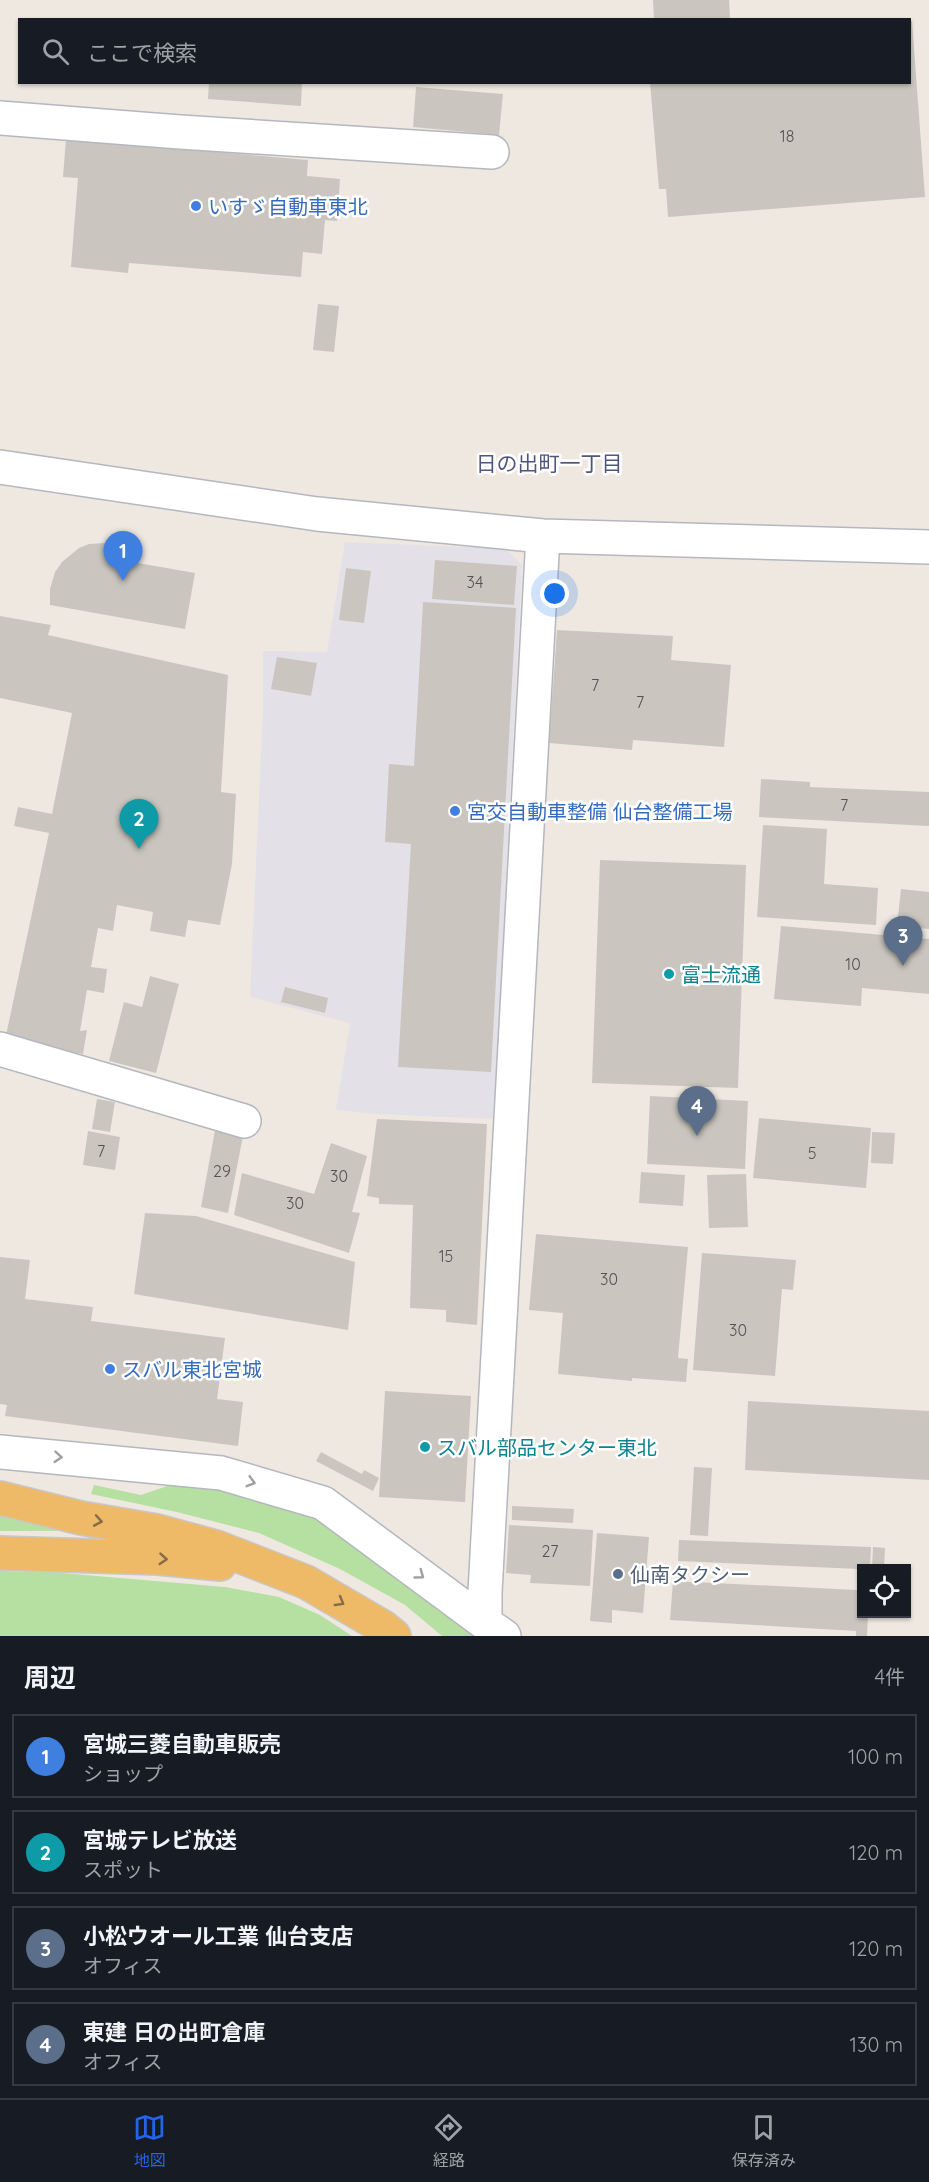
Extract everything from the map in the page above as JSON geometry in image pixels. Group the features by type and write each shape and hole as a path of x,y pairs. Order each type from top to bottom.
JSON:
{"highway":[{"path":"0,1498 81,1518 157,1531 216,1547 306,1582 383,1627 394,1636"},
{"path":"0,1553 158,1558 217,1563 306,1582"}],"street":[{"path":"0,118 492,152"},
{"path":"0,467 317,514 543,536 929,547"},
{"path":"495,1629 543,536"},
{"path":"0,1049 244,1121"},
{"path":"0,1452 220,1473 323,1503 495,1629"}],"shaded area":[{"path":"345,542 506,549 522,565 494,1119 374,1114 336,1110 350,1023 250,997 263,711 263,651 327,652"}],"green space":[{"path":"182,1481 224,1485 323,1515 491,1636 442,1636 405,1605 340,1569 259,1533 177,1512 91,1494 94,1485 141,1495"},
{"path":"0,1507 84,1531 0,1531"},
{"path":"0,1571 50,1572 225,1587 279,1597 320,1615 352,1636 0,1636"}],"building":[{"path":"653,0 729,0 730,18 654,18"},
{"path":"912,21 925,197 668,217 666,189 659,189 650,84 911,84"},
{"path":"209,84 302,84 301,106 208,99"},
{"path":"416,87 503,94 499,135 413,127"},
{"path":"66,139 308,160 307,176 340,179 337,221 325,220 322,254 303,252 301,277 129,263 128,273 71,267 78,178 63,177"},
{"path":"318,304 339,306 334,352 313,350"},
{"path":"105,543 123,547 121,560 195,573 185,629 50,605 50,589 55,572 62,562 79,548 89,544"},
{"path":"435,560 517,566 514,605 432,599"},
{"path":"346,568 371,571 364,623 339,620"},
{"path":"423,602 516,608 491,1072 398,1067 411,844 385,842 389,764 414,766"},
{"path":"0,616 51,625 48,635 228,675 221,792 236,794 232,864 220,925 188,920 185,937 150,931 153,912 117,905 113,931 98,928 91,967 107,969 104,993 87,990 80,1031 87,1030 83,1054 5,1040 49,833 14,826 18,807 52,814 72,713 0,698"},
{"path":"557,630 673,636 671,660 731,665 724,747 633,740 632,750 549,743"},
{"path":"277,657 317,663 311,696 271,689"},
{"path":"761,779 810,782 810,787 929,792 929,826 759,817"},
{"path":"763,825 827,829 824,884 878,888 876,925 757,917"},
{"name":"富士流通","path":"600,860 746,865 738,1088 592,1083"},
{"path":"901,889 929,892 929,929 897,926"},
{"path":"781,926 929,939 929,994 862,988 861,1006 774,999"},
{"path":"150,976 179,984 156,1073 109,1061 124,1002 142,1007"},
{"path":"285,987 328,998 325,1013 281,1002"},
{"path":"650,1096 748,1101 745,1169 647,1164"},
{"path":"97,1099 115,1102 110,1132 92,1129"},
{"path":"759,1118 871,1128 866,1188 753,1178"},
{"path":"377,1119 487,1124 477,1325 446,1322 446,1310 410,1308 413,1205 379,1204 379,1198 367,1196"},
{"path":"215,1130 243,1136 228,1213 201,1207"},
{"path":"88,1131 120,1137 115,1170 83,1165"},
{"path":"872,1132 895,1133 893,1164 871,1163"},
{"path":"331,1143 367,1156 352,1212 360,1213 349,1253 234,1215 242,1173 314,1194"},
{"path":"641,1172 685,1175 683,1206 639,1203"},
{"path":"746,1174 748,1227 709,1228 707,1175"},
{"path":"145,1213 196,1216 355,1262 348,1330 134,1294"},
{"path":"536,1234 688,1247 678,1358 688,1359 686,1382 632,1378 632,1381 558,1374 563,1313 529,1310"},
{"path":"702,1253 796,1260 793,1290 782,1289 775,1376 693,1370"},
{"name":"スバル東北宮城","path":"0,1257 30,1260 25,1299 93,1307 91,1321 225,1338 217,1399 243,1402 238,1446 5,1416 7,1405 0,1404"},
{"name":"スバル部品センター東北","path":"385,1391 471,1396 465,1502 379,1497"},
{"path":"748,1401 929,1411 929,1480 745,1470"},
{"path":"321,1452 362,1474 364,1470 379,1478 373,1491 316,1461"},
{"path":"694,1467 712,1468 708,1536 690,1535"},
{"path":"512,1506 574,1509 573,1523 512,1520"},
{"path":"509,1525 593,1530 590,1586 530,1583 531,1575 506,1573"},
{"path":"597,1533 649,1537 643,1613 612,1610 612,1623 590,1621"},
{"path":"679,1540 871,1547 870,1564 857,1564 857,1569 678,1561"},
{"path":"873,1547 885,1548 884,1564 872,1564"},
{"path":"673,1581 857,1590 857,1618 868,1618 867,1636 856,1636 856,1631 670,1620"}],"place":[{"name":"いすゞ自動車東北","path":"196,206"},
{"name":"宮城三菱自動車販売","path":"123,581"},
{"name":"宮交自動車整備 仙台整備工場","path":"455,811"},
{"name":"宮城テレビ放送","path":"139,849"},
{"name":"小松ウオール工業 仙台支店","path":"903,966"},
{"name":"富士流通","path":"669,974"},
{"name":"東建 日の出町倉庫","path":"697,1136"},
{"name":"スバル東北宮城","path":"110,1369"},
{"name":"スバル部品センター東北","path":"425,1447"},
{"name":"仙南タクシー","path":"618,1574"}],"district":[{"name":"日の出町一丁目","path":"549,463"}]}
